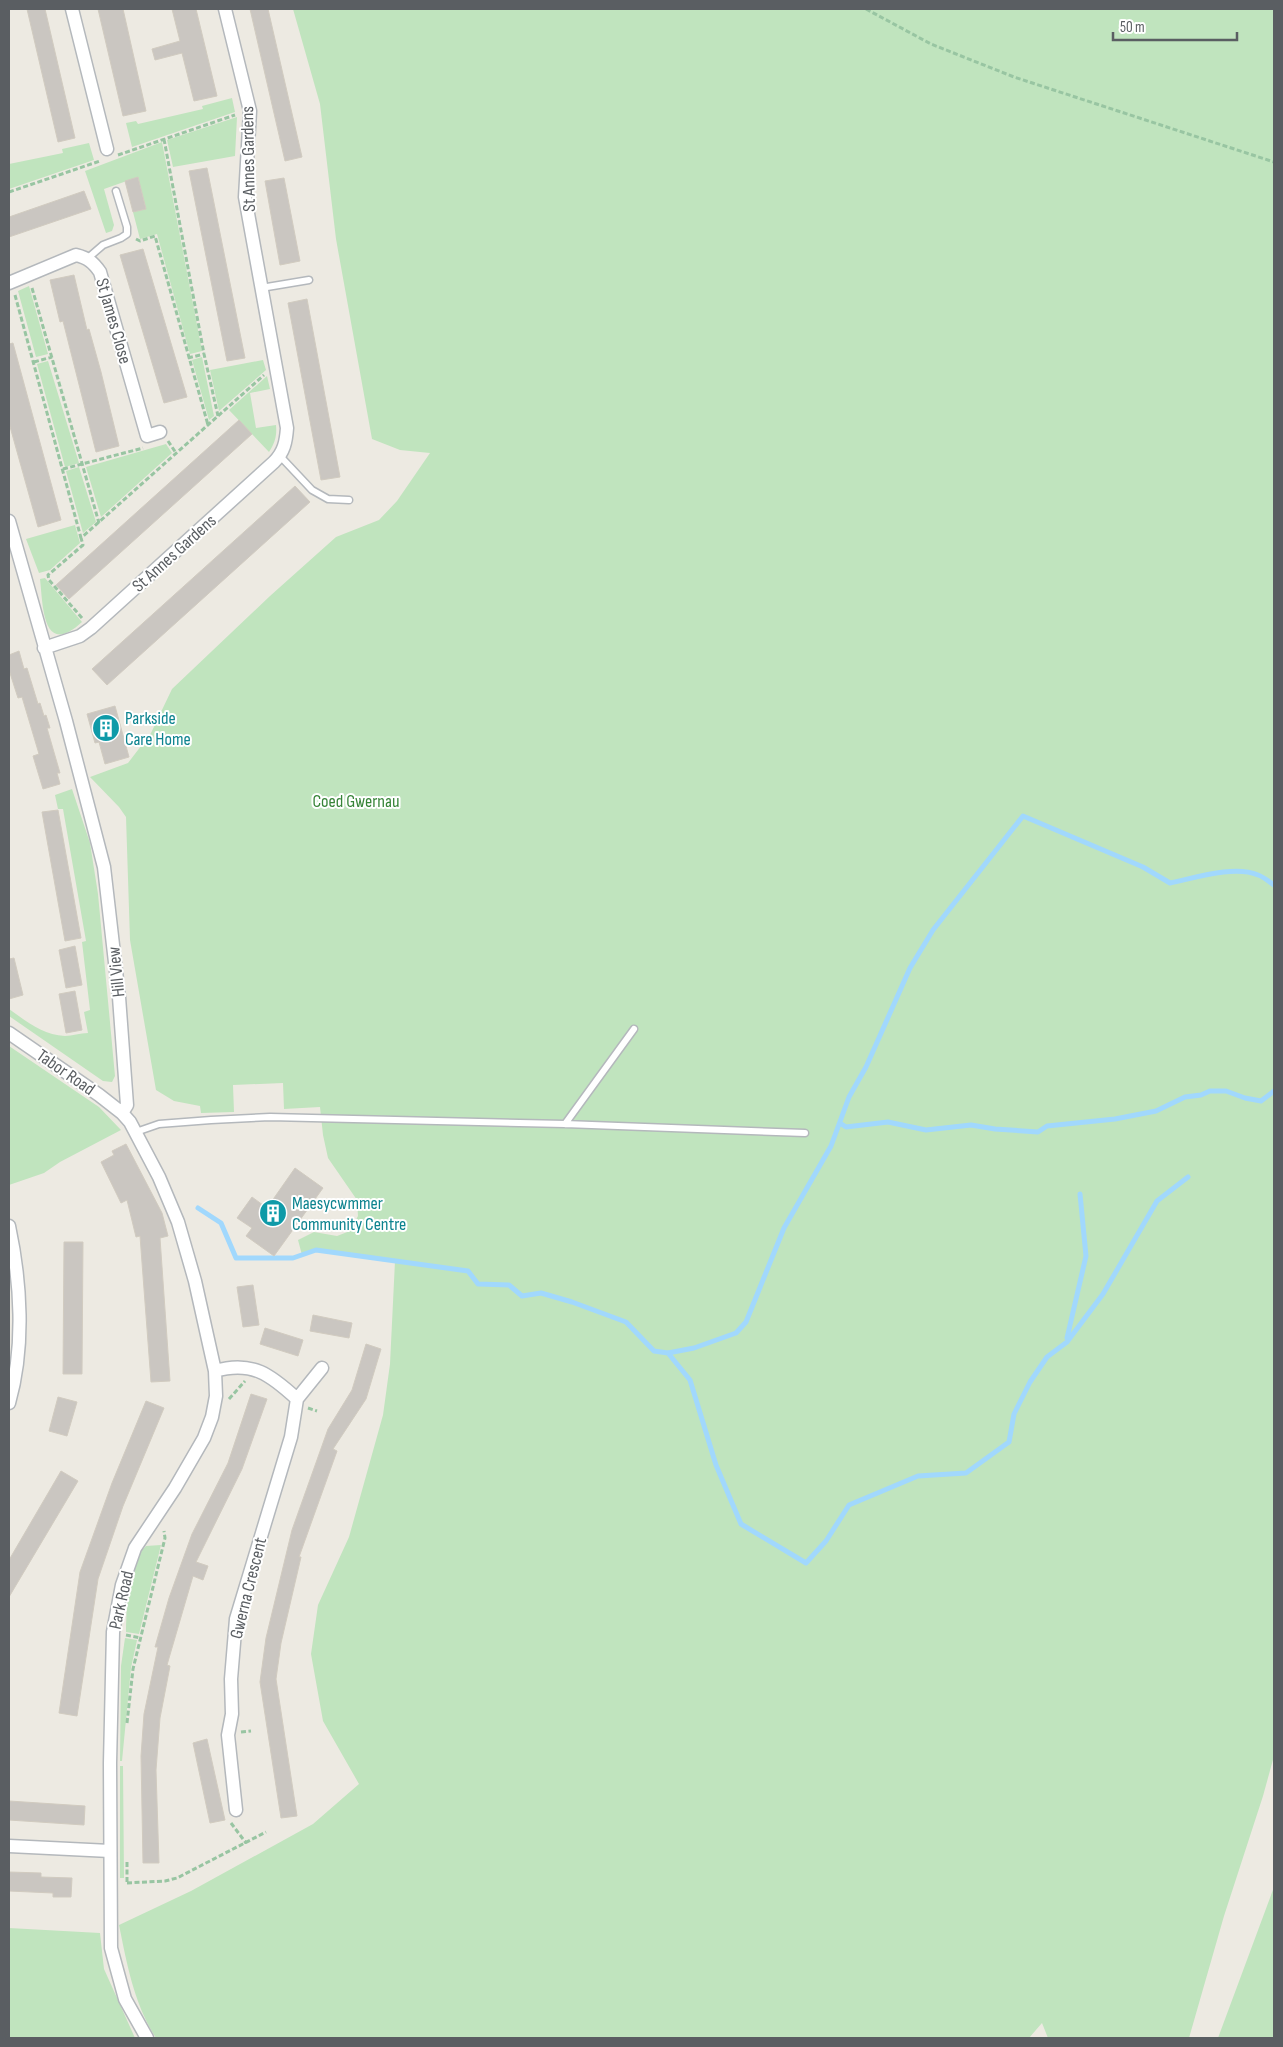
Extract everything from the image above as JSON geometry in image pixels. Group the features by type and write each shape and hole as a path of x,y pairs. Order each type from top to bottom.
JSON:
{"street":[{"path":"72,9 108,153"},
{"name":"St Annes Gardens","path":"44,648 80,636 91,628 280,456 286,443 287,428 245,197 250,111 225,9"},
{"name":"St James Close","path":"10,283 76,255 88,258 100,272 146,436 161,437"},
{"name":"Hill View","path":"9,521 15,567 44,648 66,721 104,867 120,1007 127,1105 122,1112"},
{"name":"Tabor Road","path":"9,1033 122,1112"},
{"path":"122,1112 136,1132 178,1222 195,1280 215,1371 240,1367 261,1371 276,1380 297,1399"},
{"path":"9,1226 17,1285 18,1323 16,1361 9,1403"},
{"name":"Gwerna Crescent","path":"233,1816 228,1735 232,1714 230,1679 236,1619 291,1437 297,1399 322,1368"},
{"name":"Park Road","path":"147,2038 125,1999 111,1948 111,1670 113,1632 117,1606 135,1548 175,1488 204,1438 212,1417 216,1396 215,1371"},
{"path":"9,1846 110,1851"}],"lane":[{"path":"88,258 103,244 127,234 116,191"},
{"path":"261,288 309,280"},
{"path":"280,456 312,490 328,499 349,500"},
{"path":"565,1124 634,1029"},
{"path":"136,1132 159,1124 270,1117 565,1124 805,1133"}],"path":[{"path":"866,9 931,44 1014,77 1274,162"},
{"path":"108,153 164,139 250,111"},
{"path":"164,139 204,354 218,416"},
{"path":"9,192 101,161"},
{"path":"127,234 140,241 154,236 208,425"},
{"path":"29,276 99,523"},
{"path":"10,283 34,362 83,545 48,575 43,576"},
{"path":"188,358 204,354"},
{"path":"34,362 52,357"},
{"path":"81,538 268,372 276,369"},
{"path":"161,437 169,441 176,454"},
{"path":"63,469 149,447"},
{"path":"48,575 49,580 91,628"},
{"path":"224,1404 250,1375"},
{"path":"127,1724 133,1668 164,1538 164,1530"},
{"path":"125,1635 141,1638"},
{"path":"233,1816 246,1843"},
{"path":"111,1884 165,1881 178,1878 266,1832"},
{"path":"126,1858 127,1883"}],"green space":[{"name":"Coed Gwernau","path":"293,9 1274,9 1274,1756 1224,1916 1189,2038 1048,2038 1042,2023 1029,2038 156,2038 148,2025 132,1983 119,1925 191,1891 313,1824 359,1784 323,1721 311,1654 318,1605 349,1537 383,1415 390,1364 395,1261 316,1250 302,1255 298,1240 314,1232 337,1236 350,1231 358,1216 357,1200 328,1158 320,1107 284,1109 283,1083 233,1085 234,1112 201,1113 200,1106 174,1101 156,1090 130,940 126,817 90,777 128,763 151,733 172,689 270,596 336,537 379,520 397,501 430,453 400,450 372,439 336,239 320,104"},
{"path":"232,98 235,112 132,147 126,123 136,121 138,124 203,109 202,106"},
{"path":"237,117 235,156 173,167 167,140"},
{"path":"162,142 202,351 190,354 157,234 140,239 133,212 146,209 138,177 104,189 114,225 112,231 106,233 85,171"},
{"path":"89,143 94,160 9,189 9,164 63,153 62,149"},
{"path":"29,286 48,354 36,357 18,291"},
{"path":"202,357 214,416 209,420 192,360"},
{"path":"263,360 266,370 219,411 210,370"},
{"path":"48,361 79,463 65,467 37,364"},
{"path":"267,376 270,389 250,393 256,428 276,425 275,439 269,452 229,410"},
{"path":"166,444 172,453 101,517 86,467"},
{"path":"79,467 96,522 83,533 66,471"},
{"path":"75,525 80,543 50,570 39,573 26,539"},
{"path":"45,578 82,622 69,632 59,634 52,631 47,624 40,579"},
{"path":"72,789 90,843 98,894 115,1076 112,1082 103,1081 9,1016 9,1009 35,1027 57,1035 68,1036 88,1033 84,1012 90,1010 82,942 86,941 63,809 58,809 55,795"},
{"path":"9,1046 99,1107 121,1130 60,1162 44,1173 9,1185"},
{"path":"161,1545 139,1634 126,1632 131,1575 139,1554 146,1546"},
{"path":"125,1638 137,1640 131,1668 122,1761 120,1761 121,1666"},
{"path":"120,1766 123,1766 124,1878 120,1878"},
{"path":"1274,1887 1274,2038 1218,2038"},
{"path":"9,1928 100,1933 104,1969 135,2038 9,2038"}],"building":[{"path":"27,9 45,9 75,138 58,142"},
{"path":"98,9 123,9 146,111 123,116"},
{"path":"172,9 196,9 217,96 194,101 182,53 155,60 152,49 180,41"},
{"path":"250,9 268,9 302,157 285,161"},
{"path":"207,168 245,358 227,361 189,171"},
{"path":"138,177 146,209 133,212 125,181"},
{"path":"284,178 300,261 280,265 265,181"},
{"path":"84,191 91,209 9,237 9,217"},
{"path":"143,249 187,397 164,403 120,255"},
{"path":"74,275 119,446 96,452 63,321 60,322 50,280"},
{"path":"307,299 340,477 321,480 288,303"},
{"path":"13,343 61,520 38,527 9,423 9,344"},
{"path":"239,420 252,434 69,599 56,585"},
{"path":"295,486 310,502 107,685 92,669"},
{"path":"19,651 24,669 27,668 38,704 40,703 44,716 46,715 50,728 47,728 60,773 57,773 60,784 43,789 33,756 39,754 22,697 18,698 9,670 9,655"},
{"name":"Parkside Care Home","path":"115,706 129,757 105,764 99,742 95,743 87,714"},
{"path":"58,810 81,938 65,941 42,812"},
{"path":"75,946 82,985 66,988 59,950"},
{"path":"14,958 23,995 9,999 9,959"},
{"path":"75,991 82,1030 66,1033 59,994"},
{"path":"126,1144 162,1213 168,1236 160,1238 170,1381 151,1382 140,1236 136,1237 127,1200 121,1203 101,1162 114,1155 112,1151"},
{"name":"Maesycwmmer Community Centre","path":"295,1168 323,1188 274,1256 246,1236 252,1228 237,1218 252,1197 267,1208"},
{"path":"64,1242 83,1242 82,1374 63,1374"},
{"path":"253,1285 259,1325 243,1327 237,1287"},
{"path":"313,1315 352,1323 349,1338 310,1331"},
{"path":"265,1328 303,1340 298,1356 260,1344"},
{"path":"366,1344 381,1349 366,1399 333,1449 337,1451 299,1557 301,1557 281,1643 276,1679 297,1816 281,1818 260,1682 266,1638 292,1530 328,1429 352,1390"},
{"path":"251,1394 267,1399 242,1469 196,1562 208,1566 203,1580 193,1576 167,1665 170,1666 160,1718 156,1770 159,1863 143,1863 141,1756 144,1714 158,1647 155,1647 169,1598 192,1534 228,1463"},
{"path":"58,1397 77,1402 67,1436 49,1431"},
{"path":"146,1401 164,1408 123,1506 98,1579 77,1716 59,1713 80,1572 112,1483"},
{"path":"61,1471 78,1481 9,1597 9,1560"},
{"path":"207,1739 225,1820 210,1823 193,1743"},
{"path":"9,1801 85,1806 84,1825 9,1820"},
{"path":"9,1872 41,1873 41,1877 72,1878 71,1897 53,1897 53,1893 9,1891"}],"waterway":[{"path":"198,1208 221,1223 236,1258 293,1258 316,1250 468,1271 478,1284 509,1285 522,1296 541,1293 626,1322 654,1351 668,1353 694,1348 736,1333 746,1322 784,1228 831,1146 849,1097 866,1067 910,968 933,930 1023,816 1143,867 1170,883 1214,873 1238,871 1258,875 1274,885"},
{"path":"840,1123 846,1127 888,1122 926,1130 971,1125 1038,1132 1047,1126 1115,1119 1156,1111 1185,1097 1201,1095 1210,1091 1226,1091 1245,1098 1261,1101 1274,1091"},
{"path":"668,1353 690,1380 716,1465 741,1524 806,1563 826,1541 849,1505 918,1476 966,1473 1009,1442 1014,1414 1030,1382 1047,1357 1067,1342 1103,1294 1157,1201 1188,1177"},
{"path":"1067,1338 1086,1256 1080,1194"}],"place":[{"name":"Parkside Care Home","path":"106,728"},
{"name":"Maesycwmmer Community Centre","path":"273,1213"}]}
